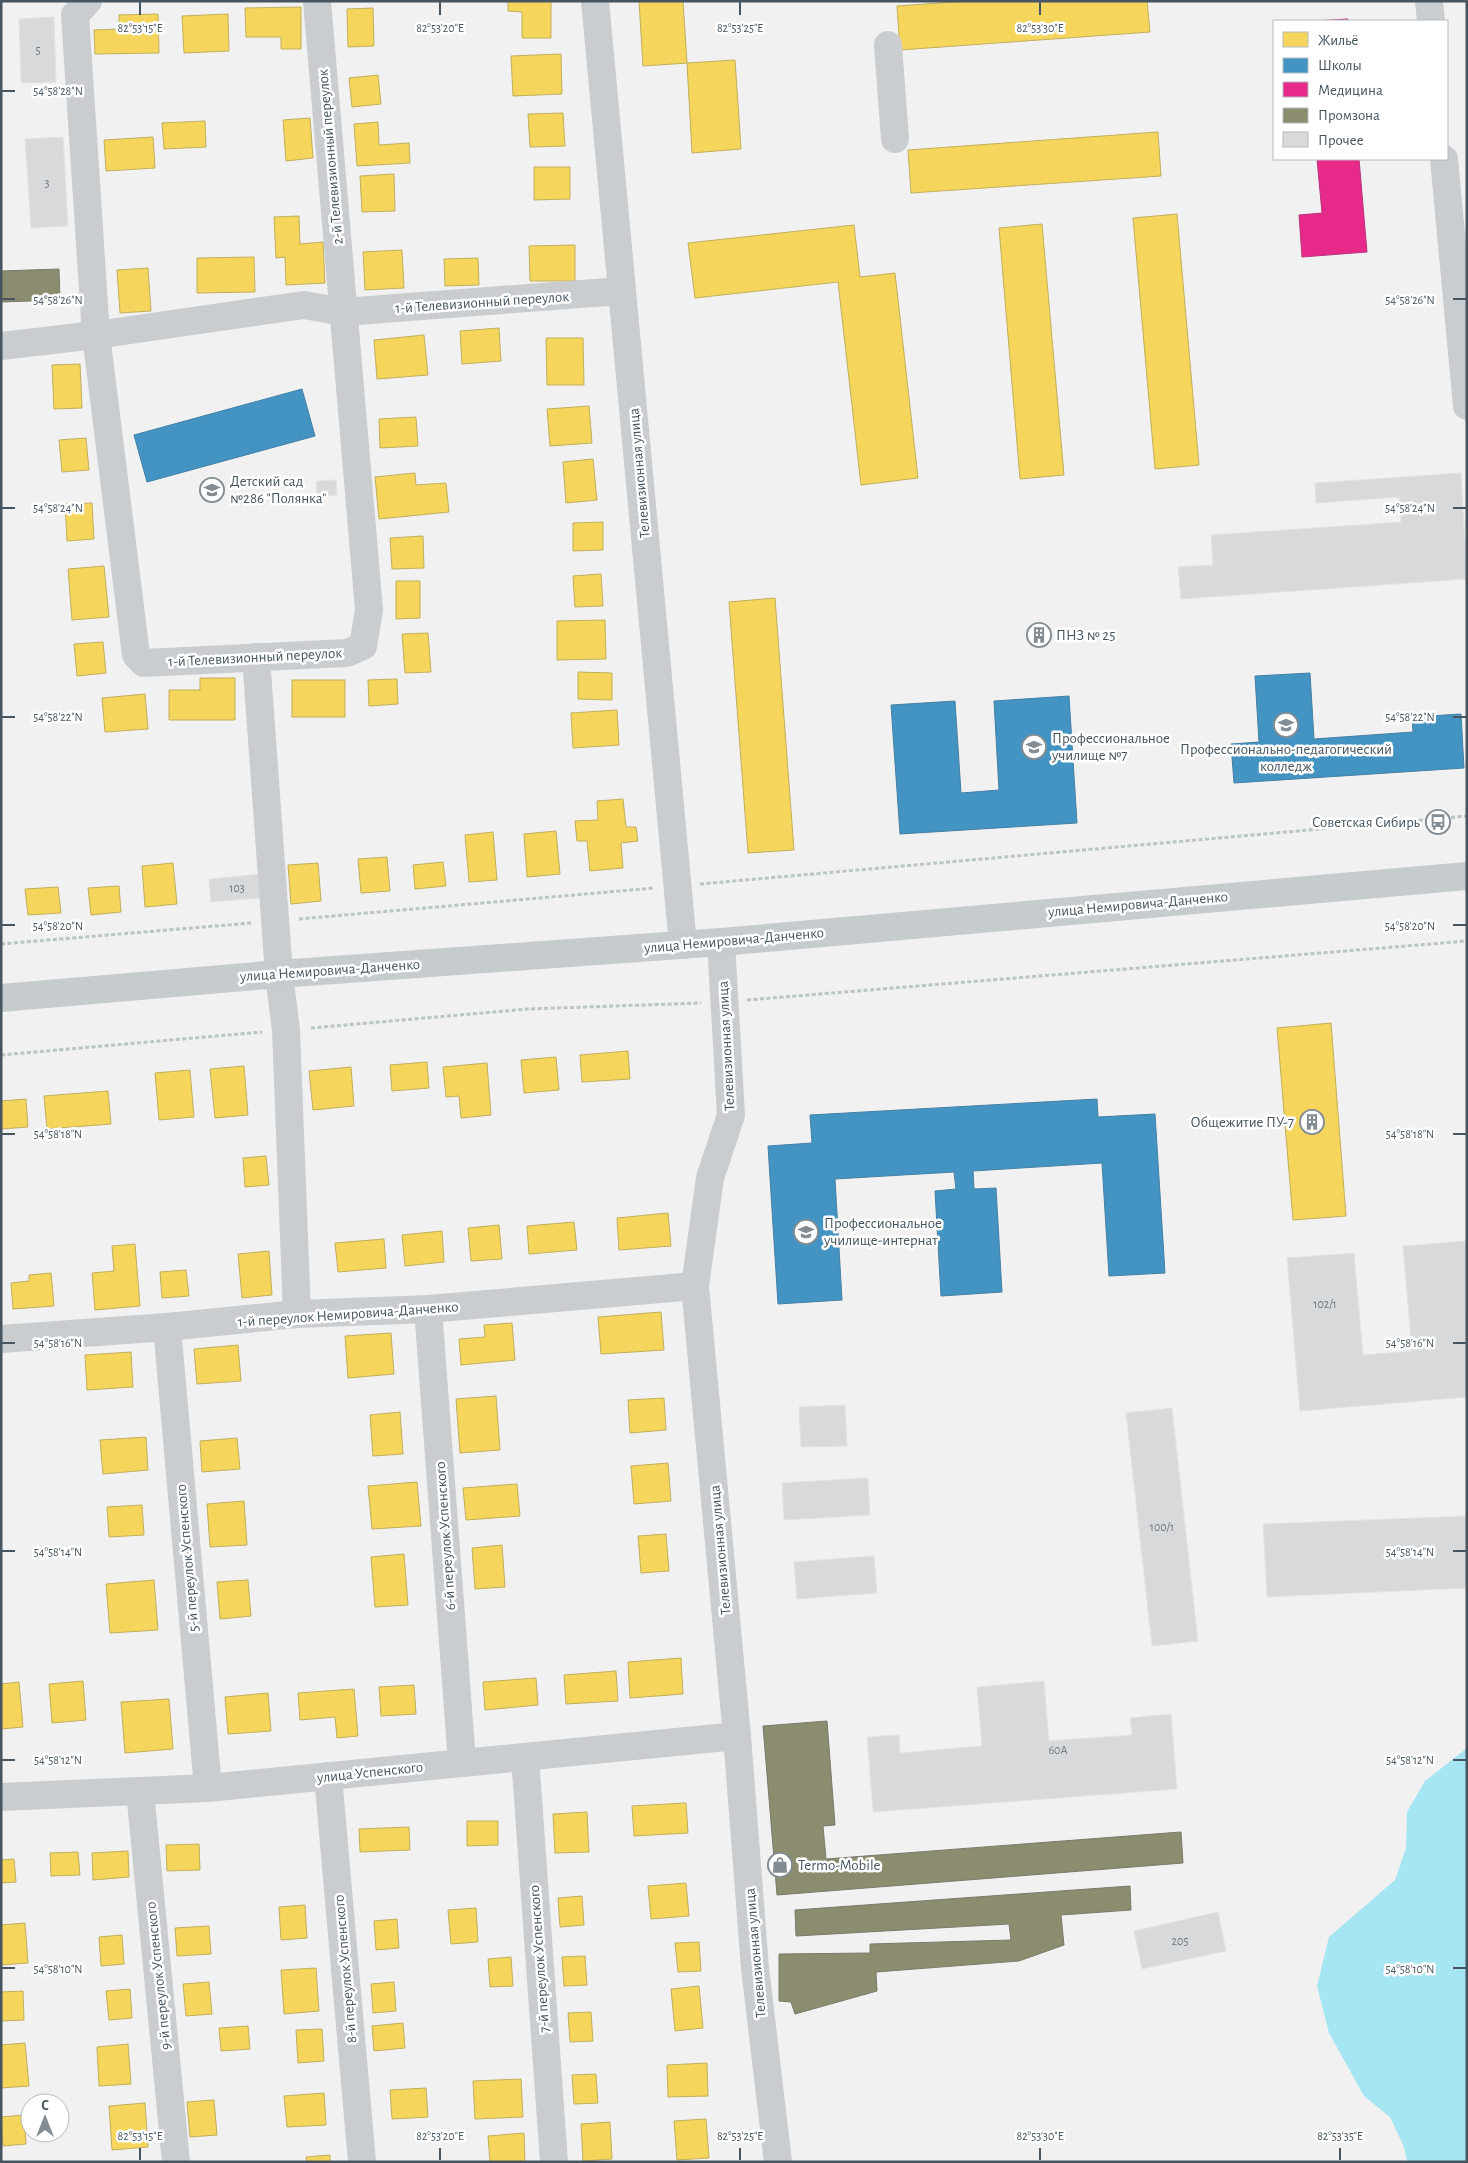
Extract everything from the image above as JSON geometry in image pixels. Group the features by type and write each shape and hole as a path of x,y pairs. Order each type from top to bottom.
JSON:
{"main road":[{"name":"улица Немировича-Данченко","path":"1,998 279,974 721,942 1467,876"}],"street":[{"path":"88,1 75,15 96,335"},
{"name":"2-й Телевизионный переулок","path":"317,1 343,312"},
{"name":"Телевизионная улица","path":"595,1 683,945"},
{"path":"1429,1 1431,20"},
{"path":"888,45 895,140"},
{"path":"1444,160 1467,406"},
{"name":"1-й Телевизионный переулок","path":"1,346 96,335 304,305 343,312 621,291"},
{"name":"1-й Телевизионный переулок","path":"96,335 136,655 144,663 347,653 363,646 369,610 343,312"},
{"path":"256,657 279,974 286,1030 297,1314"},
{"name":"Телевизионная улица","path":"721,942 731,1115 710,1178 695,1286 737,1736 755,1968 778,2162"},
{"name":"1-й переулок Немировича-Данченко","path":"1,1339 167,1327 297,1314 428,1309 695,1286"},
{"name":"6-й переулок Успенского","path":"428,1309 462,1762"},
{"name":"5-й переулок Успенского","path":"167,1327 208,1788"},
{"name":"улица Успенского","path":"1,1797 208,1788 737,1736"},
{"name":"7-й переулок Успенского","path":"525,1757 554,2162"},
{"name":"8-й переулок Успенского","path":"328,1776 362,2162"},
{"name":"9-й переулок Успенского","path":"140,1791 176,2162"}],"path":[{"path":"1,944 1467,816"},
{"path":"1,1055 528,1009 723,1002 1467,940"}],"water":[{"path":"1467,1748 1467,2162 1407,2162 1404,2147 1390,2117 1364,2096 1329,2033 1317,1986 1329,1937 1395,1880 1406,1848 1407,1812 1425,1781"}],"building: Жильё":[{"path":"508,1 551,1 551,38 522,38 522,12 508,11"},
{"path":"639,1 683,1 687,63 643,66"},
{"path":"968,1 1147,1 1150,32 900,50 897,6"},
{"path":"301,7 301,49 281,49 281,37 246,37 245,8"},
{"path":"373,8 374,46 348,47 347,9"},
{"path":"158,14 159,53 95,54 94,30 119,29 119,15"},
{"path":"228,14 229,51 184,53 182,16"},
{"path":"561,54 562,94 513,96 511,56"},
{"path":"735,60 741,149 692,153 687,63"},
{"path":"378,75 381,104 352,107 349,78"},
{"path":"563,113 565,146 530,147 528,114"},
{"path":"310,118 313,158 286,161 283,120"},
{"path":"205,121 206,147 164,149 162,123"},
{"path":"378,122 379,145 409,143 410,163 357,166 354,124"},
{"path":"1158,132 1161,176 911,193 908,150"},
{"path":"153,137 155,168 106,171 104,140"},
{"path":"534,167 570,167 570,199 534,200"},
{"path":"394,174 395,211 362,212 360,176"},
{"path":"1177,214 1199,465 1155,469 1133,218"},
{"path":"299,216 300,244 323,242 325,283 286,285 285,257 276,258 274,217"},
{"path":"1042,224 1064,475 1020,479 999,228"},
{"path":"854,225 860,277 895,273 918,478 861,485 838,282 695,298 688,243"},
{"path":"575,245 575,281 530,281 529,246"},
{"path":"402,250 404,288 365,290 363,252"},
{"path":"254,257 255,292 197,293 197,258"},
{"path":"478,258 479,285 445,286 444,259"},
{"path":"148,268 151,311 120,313 117,270"},
{"path":"499,328 501,361 462,364 460,331"},
{"path":"424,335 428,375 377,379 374,340"},
{"path":"546,338 583,338 584,385 547,385"},
{"path":"80,364 82,408 54,409 52,365"},
{"path":"589,406 592,443 550,446 547,409"},
{"path":"416,417 418,446 380,448 379,419"},
{"path":"86,438 89,470 62,472 59,440"},
{"path":"593,459 597,500 566,503 563,462"},
{"path":"415,473 416,485 446,483 449,512 379,519 375,477"},
{"path":"92,503 94,539 67,541 65,504"},
{"path":"603,522 603,550 573,551 573,523"},
{"path":"423,536 424,568 392,569 390,538"},
{"path":"104,566 109,617 72,620 68,569"},
{"path":"601,574 603,606 575,607 573,576"},
{"path":"396,581 420,581 420,618 396,619"},
{"path":"775,598 794,850 748,853 729,602"},
{"path":"605,620 606,659 557,660 557,621"},
{"path":"428,633 431,672 405,673 402,634"},
{"path":"103,642 106,673 77,676 74,644"},
{"path":"578,672 612,673 612,700 578,699"},
{"path":"200,678 235,678 235,720 169,720 169,690 200,690"},
{"path":"397,679 398,704 369,706 368,680"},
{"path":"292,680 345,680 345,717 292,717"},
{"path":"145,694 148,729 105,732 102,698"},
{"path":"617,710 619,745 573,748 571,713"},
{"path":"623,799 626,827 636,827 638,841 621,843 623,868 590,871 587,841 577,841 575,821 598,820 597,801"},
{"path":"556,831 560,874 527,877 524,834"},
{"path":"493,832 497,880 469,882 465,835"},
{"path":"387,857 390,891 361,893 358,859"},
{"path":"443,862 446,886 415,889 413,865"},
{"path":"173,863 177,904 145,907 142,866"},
{"path":"318,863 321,901 291,904 288,865"},
{"path":"119,886 121,912 91,915 88,888"},
{"path":"58,887 61,913 28,915 25,889"},
{"name":"Общежитие ПУ-7","path":"1331,1023 1346,1216 1293,1220 1277,1028"},
{"path":"628,1051 630,1079 582,1082 580,1055"},
{"path":"556,1057 559,1090 524,1093 521,1060"},
{"path":"427,1062 429,1088 392,1091 390,1065"},
{"path":"487,1063 491,1115 461,1118 459,1096 446,1097 443,1067"},
{"path":"244,1066 248,1115 215,1118 210,1069"},
{"path":"351,1067 354,1106 313,1110 309,1071"},
{"path":"190,1070 194,1117 159,1120 155,1073"},
{"path":"108,1091 111,1124 47,1129 44,1096"},
{"path":"26,1099 28,1127 1,1129 1,1101"},
{"path":"266,1156 269,1185 245,1187 243,1158"},
{"path":"668,1213 671,1246 619,1250 617,1218"},
{"path":"574,1222 577,1250 529,1254 527,1226"},
{"path":"499,1225 502,1259 471,1261 468,1228"},
{"path":"442,1231 444,1262 405,1266 402,1235"},
{"path":"384,1239 386,1268 338,1272 335,1243"},
{"path":"135,1244 140,1306 95,1310 92,1273 114,1271 112,1246"},
{"path":"269,1251 272,1295 242,1298 238,1254"},
{"path":"186,1270 189,1296 162,1298 160,1272"},
{"path":"51,1273 54,1306 13,1309 11,1283 29,1281 29,1275"},
{"path":"661,1312 664,1350 601,1354 598,1317"},
{"path":"512,1323 515,1360 461,1365 459,1339 485,1337 484,1325"},
{"path":"391,1333 394,1374 348,1378 345,1336"},
{"path":"238,1345 241,1381 197,1384 194,1349"},
{"path":"131,1352 133,1387 87,1390 85,1355"},
{"path":"496,1396 500,1450 460,1453 456,1399"},
{"path":"664,1398 666,1430 630,1433 628,1400"},
{"path":"400,1412 403,1454 373,1456 370,1415"},
{"path":"146,1437 148,1470 103,1474 100,1440"},
{"path":"237,1438 240,1469 202,1472 200,1441"},
{"path":"668,1463 671,1501 634,1504 631,1466"},
{"path":"417,1482 421,1526 372,1529 368,1486"},
{"path":"517,1484 520,1516 466,1520 463,1488"},
{"path":"244,1501 247,1545 210,1547 207,1504"},
{"path":"142,1505 144,1535 109,1537 107,1507"},
{"path":"666,1534 669,1571 641,1573 638,1536"},
{"path":"502,1545 505,1587 475,1589 472,1548"},
{"path":"404,1554 408,1605 375,1607 371,1557"},
{"path":"154,1580 158,1630 110,1633 106,1584"},
{"path":"248,1580 251,1616 220,1619 217,1582"},
{"path":"681,1658 683,1694 630,1698 628,1662"},
{"path":"616,1671 618,1701 566,1704 564,1675"},
{"path":"536,1678 538,1705 485,1710 483,1682"},
{"path":"83,1681 86,1720 52,1723 49,1684"},
{"path":"19,1682 23,1727 1,1729 1,1684"},
{"path":"414,1685 416,1714 381,1716 379,1687"},
{"path":"354,1689 358,1736 337,1738 335,1717 300,1720 298,1693"},
{"path":"268,1693 271,1731 228,1734 225,1697"},
{"path":"169,1699 173,1749 125,1753 121,1702"},
{"path":"686,1803 688,1833 634,1836 632,1806"},
{"path":"587,1812 589,1852 555,1853 553,1814"},
{"path":"467,1821 498,1821 498,1845 467,1846"},
{"path":"409,1827 410,1850 360,1852 359,1829"},
{"path":"199,1844 200,1870 167,1871 166,1845"},
{"path":"128,1851 129,1877 93,1880 92,1853"},
{"path":"78,1852 80,1875 51,1876 50,1853"},
{"path":"14,1859 16,1882 1,1883 1,1860"},
{"path":"686,1883 689,1916 651,1919 648,1886"},
{"path":"582,1896 584,1925 560,1927 558,1898"},
{"path":"305,1905 307,1938 281,1940 279,1907"},
{"path":"476,1908 478,1942 451,1944 448,1910"},
{"path":"397,1919 399,1948 376,1950 374,1921"},
{"path":"25,1923 28,1963 1,1965 1,1925"},
{"path":"209,1926 211,1954 177,1956 175,1928"},
{"path":"122,1935 124,1964 101,1966 99,1937"},
{"path":"699,1942 701,1971 678,1972 675,1943"},
{"path":"585,1956 587,1985 564,1986 562,1957"},
{"path":"511,1957 513,1986 490,1987 488,1959"},
{"path":"316,1968 319,2011 284,2014 281,1970"},
{"path":"209,1982 212,2014 186,2016 183,1984"},
{"path":"394,1982 396,2011 373,2013 371,1984"},
{"path":"699,1986 703,2028 675,2031 671,1989"},
{"path":"130,1989 132,2018 109,2020 106,1991"},
{"path":"23,1991 24,2020 1,2021 1,1992"},
{"path":"591,2012 593,2041 570,2042 568,2013"},
{"path":"403,2023 405,2048 374,2051 372,2026"},
{"path":"248,2026 250,2049 221,2051 219,2028"},
{"path":"322,2029 324,2061 298,2063 296,2030"},
{"path":"25,2043 29,2086 1,2088 1,2045"},
{"path":"128,2044 131,2084 99,2086 97,2047"},
{"path":"707,2063 708,2096 668,2097 667,2065"},
{"path":"596,2074 598,2103 574,2104 572,2075"},
{"path":"521,2079 523,2117 475,2119 473,2081"},
{"path":"426,2088 428,2117 392,2119 390,2090"},
{"path":"324,2093 326,2125 287,2127 284,2096"},
{"path":"214,2100 217,2135 190,2137 187,2102"},
{"path":"145,2103 148,2147 112,2150 109,2106"},
{"path":"20,2115 20,2143 26,2144 3,2146 1,2117"},
{"path":"706,2119 709,2158 677,2160 674,2121"},
{"path":"610,2122 612,2159 583,2161 581,2124"},
{"path":"524,2133 525,2162 490,2162 488,2136"},
{"path":"330,2155 330,2162 307,2162 306,2157"}],"building: Школы":[{"path":"302,389 315,436 147,482 134,435"},
{"name":"Профессионально-педагогический колледж","path":"1310,673 1314,739 1413,732 1412,717 1461,714 1464,768 1234,783 1231,744 1259,742 1255,676"},
{"name":"Профессиональное училище №7","path":"1069,696 1077,823 900,834 891,705 955,701 961,793 999,790 994,701"},
{"name":"Профессиональное училище-интернат","path":"1097,1099 1098,1117 1155,1114 1165,1273 1109,1276 1102,1163 973,1171 974,1189 996,1188 1002,1292 941,1296 935,1191 956,1189 954,1172 835,1179 842,1300 778,1304 768,1146 812,1143 810,1115"}],"building: Медицина":[{"path":"1317,160 1359,160 1367,252 1302,257 1299,215 1322,213"}],"building: Промзона":[{"path":"59,269 60,300 1,302 1,271"},
{"path":"827,1721 835,1825 823,1826 826,1859 1181,1832 1183,1863 777,1895 763,1726"},
{"path":"1130,1886 1131,1910 1061,1915 1064,1945 1019,1961 876,1972 877,1991 795,2014 791,2002 779,2001 779,1954 870,1953 870,1944 1011,1940 1009,1924 796,1936 795,1910"}],"building: Прочее":[{"path":"54,17 56,82 21,83 19,19"},
{"path":"63,137 68,226 31,228 25,139"},
{"path":"1461,473 1467,579 1181,599 1178,567 1213,565 1211,535 1401,522 1399,497 1316,503 1315,483"},
{"path":"336,480 337,495 317,496 316,481"},
{"name":"ПНЗ № 25","path":"1044,628 1045,641 1034,642 1033,629"},
{"path":"262,874 264,898 211,902 209,879"},
{"path":"1466,1241 1467,1397 1300,1411 1287,1258 1354,1253 1363,1355 1412,1351 1403,1246"},
{"path":"845,1405 847,1446 801,1447 799,1407"},
{"path":"1172,1408 1198,1641 1152,1646 1126,1413"},
{"path":"868,1478 870,1515 784,1520 782,1483"},
{"path":"1467,1516 1467,1588 1267,1597 1263,1524"},
{"path":"874,1556 877,1593 797,1599 794,1562"},
{"path":"1044,1681 1049,1741 1132,1735 1130,1718 1171,1714 1177,1789 873,1812 867,1737 899,1735 900,1753 982,1746 977,1687"},
{"path":"1218,1912 1226,1951 1142,1969 1134,1931"}],"place":[{"name":"Детский сад №286 \"Полянка\"","path":"212,490"},
{"name":"ПНЗ № 25","path":"1039,635"},
{"name":"Профессионально-педагогический колледж","path":"1286,725"},
{"name":"Профессиональное училище №7","path":"1034,747"},
{"name":"Советская Сибирь","path":"1438,822"},
{"name":"Общежитие ПУ-7","path":"1312,1122"},
{"name":"Профессиональное училище-интернат","path":"806,1232"},
{"name":"Termo-Mobile","path":"780,1865"}]}
